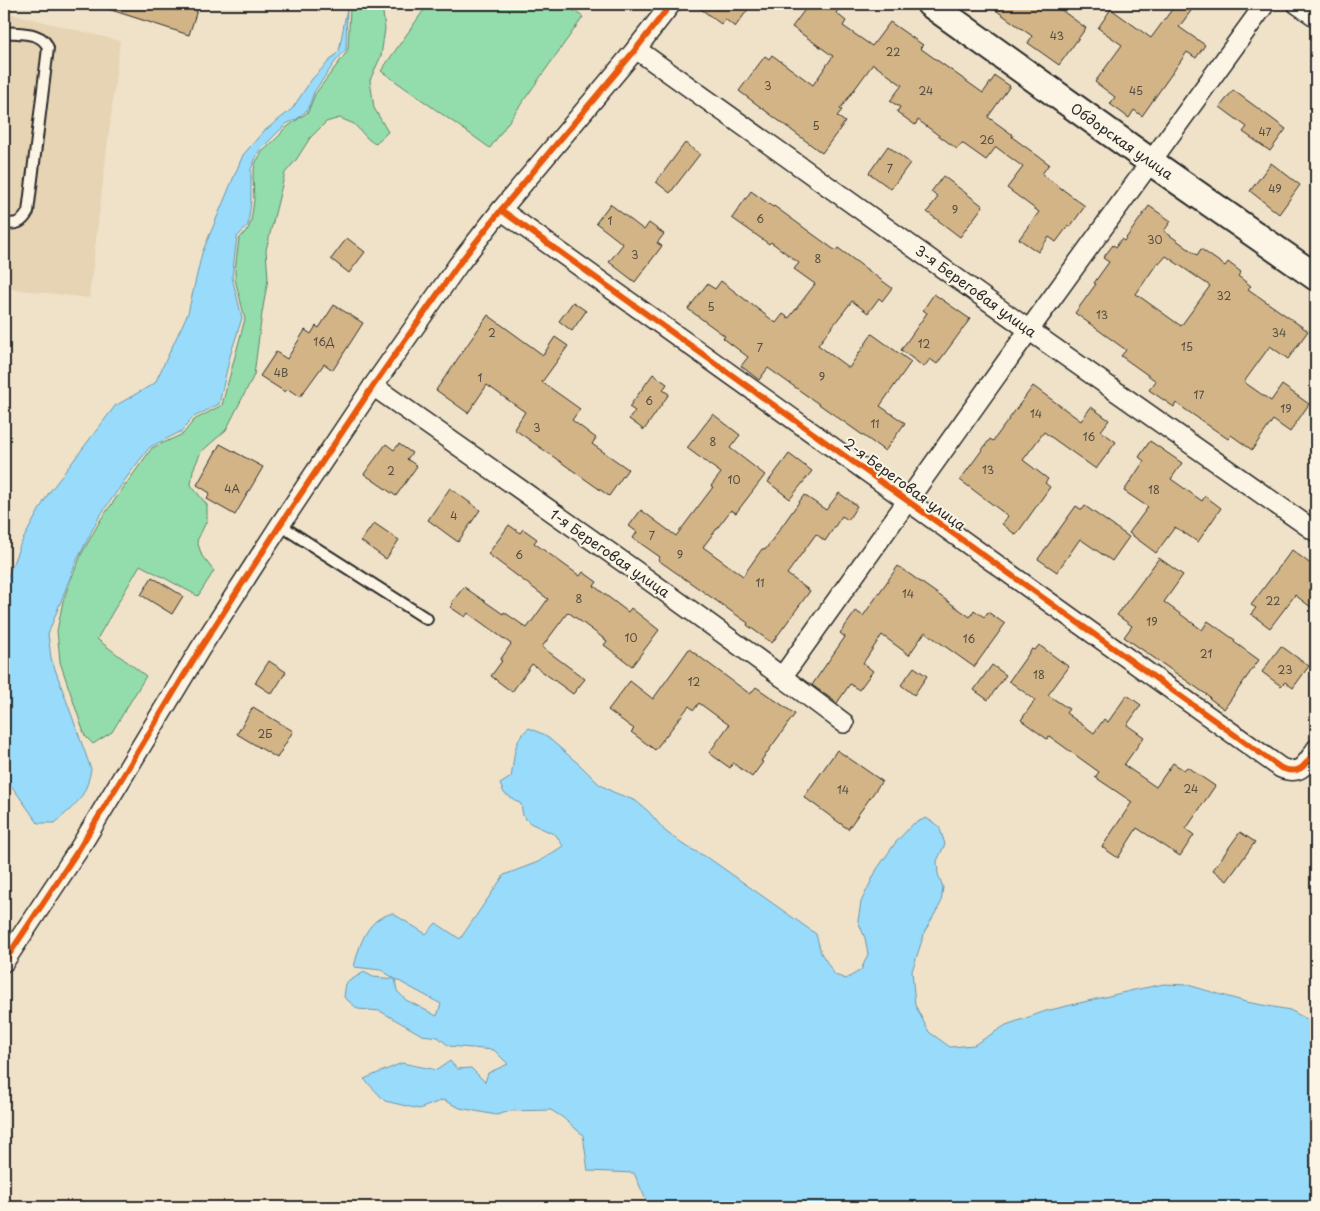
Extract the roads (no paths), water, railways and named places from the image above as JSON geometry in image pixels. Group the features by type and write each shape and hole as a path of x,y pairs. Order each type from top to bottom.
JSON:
{"street":[{"path":"4,962 79,849 200,649 373,386 458,265 671,4"},
{"name":"Обдорская улица","path":"930,4 1316,277"},
{"path":"782,677 1029,330 1265,4"},
{"path":"1297,4 1316,17"},
{"name":"3-я Береговая улица","path":"636,49 1029,330 1316,532"},
{"name":"2-я Береговая улица","path":"502,210 1281,768 1290,772 1297,770 1304,766 1316,749"},
{"name":"1-я Береговая улица","path":"373,386 639,573 844,723"}],"lane":[{"path":"4,32 37,36 46,42 48,48 28,212 19,222 12,224 4,223"},
{"path":"280,525 427,619"}],"water":[{"path":"347,8 346,49 314,92 308,109 297,119 286,124 259,151 251,169 251,201 248,225 237,237 232,277 242,318 230,356 219,404 192,418 182,431 150,447 132,470 99,517 77,560 48,634 51,658 91,769 86,787 79,800 55,823 38,823 8,781 4,769 4,587 20,545 48,494 115,406 155,383 188,313 202,253 243,155 263,132 292,109 312,79 339,51"},
{"path":"529,728 545,735 599,784 636,801 649,812 665,831 682,844 710,859 816,934 821,953 835,975 846,979 861,970 868,954 865,938 858,921 861,902 877,869 896,842 913,824 926,818 939,826 945,844 937,861 938,874 943,887 941,903 925,931 912,971 915,1005 929,1032 950,1047 974,1045 1006,1025 1046,1011 1164,984 1188,985 1246,1002 1290,1010 1316,1024 1316,1207 649,1207 634,1173 588,1171 583,1135 551,1110 511,1111 496,1115 460,1108 443,1100 419,1109 385,1101 364,1079 402,1063 437,1070 450,1061 457,1069 471,1068 485,1082 488,1073 508,1064 494,1050 449,1046 438,1037 422,1035 380,1011 358,1009 344,997 346,983 364,972 373,977 395,979 381,970 354,967 365,935 377,920 392,913 426,934 436,923 460,939 504,875 538,862 563,846 556,835 530,823 523,816 521,804 504,793 500,784 511,777 515,750 524,733","holes":["395,979 441,1004 437,1016 406,1000 397,991"]}]}
